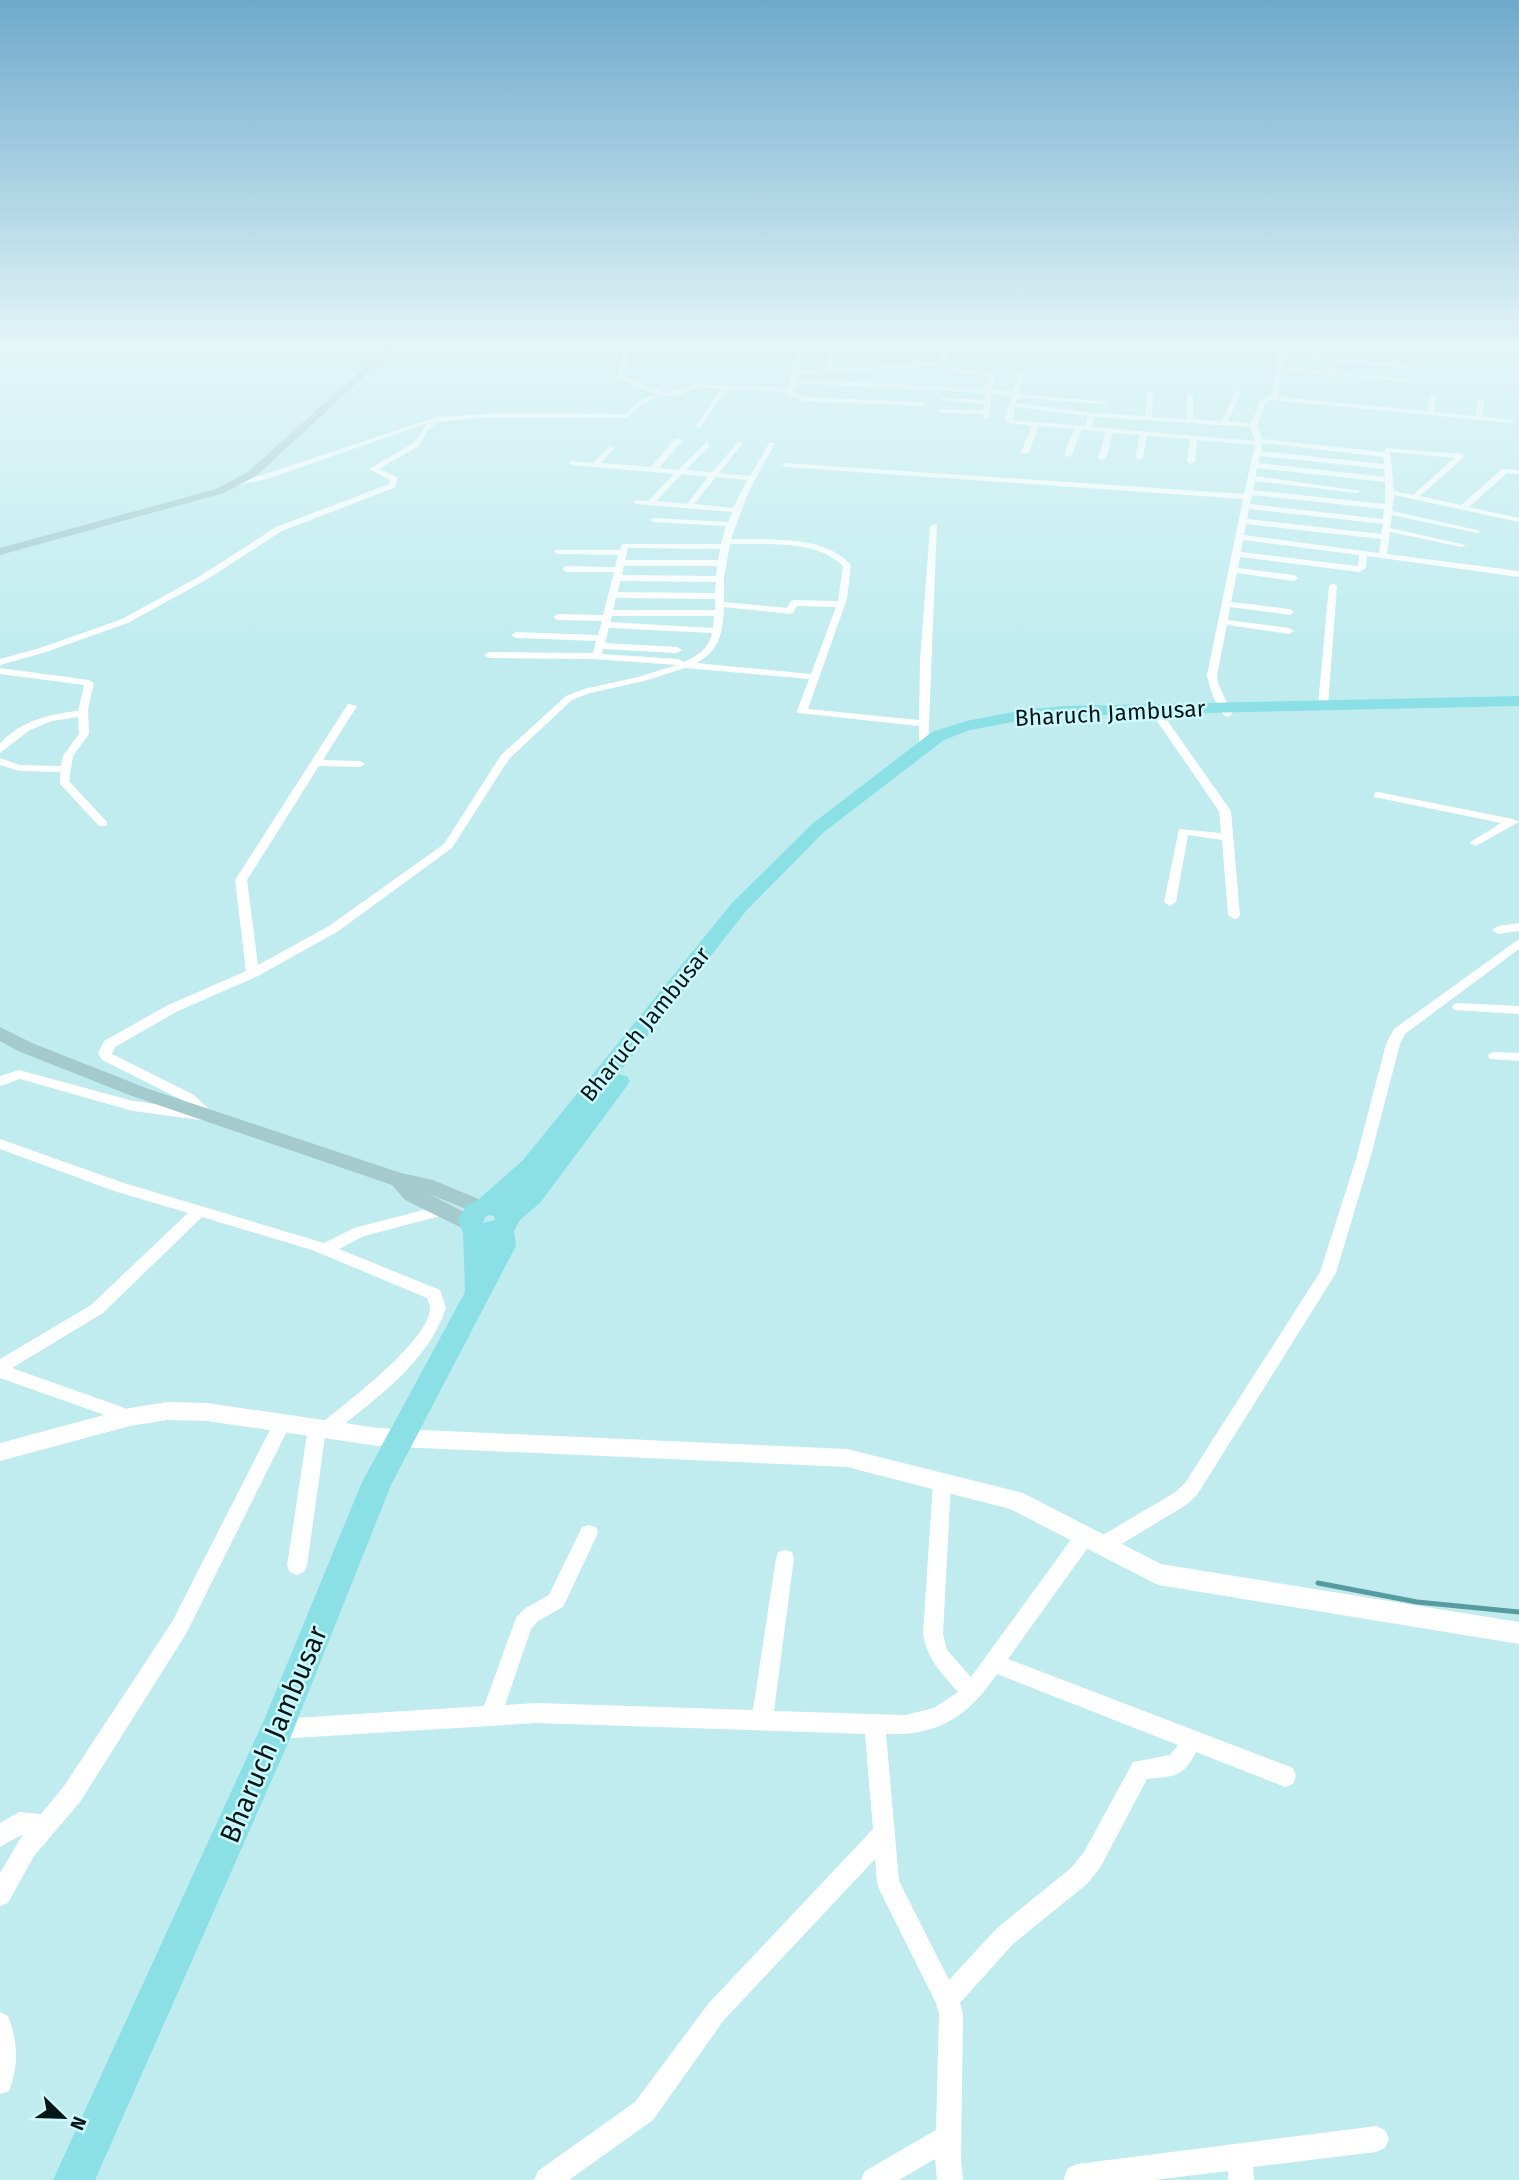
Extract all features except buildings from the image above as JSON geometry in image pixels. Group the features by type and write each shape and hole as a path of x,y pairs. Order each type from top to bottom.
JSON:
{"main road":[{"path":"0,552 220,491 252,474 280,449"},
{"name":"Bharuch Jambusar","path":"74,2180 277,1730 377,1482 476,1298 487,1219 531,1197 657,1029 765,898 866,802 904,772 933,737 981,731 1026,721 1086,715 1156,711 1496,704 1519,701"},
{"name":"Bharuch Jambusar","path":"1225,711 1323,705 1496,704 1519,707"},
{"path":"0,1033 25,1047 139,1092 399,1180 426,1185 487,1219"},
{"path":"399,1180 409,1194 443,1210 487,1219"}],"street":[{"path":"233,484 264,477 348,449"},
{"path":"0,662 125,621 203,579 279,529 390,487 395,483 394,480 373,469 408,449"},
{"path":"595,465 609,449"},
{"path":"653,470 671,449"},
{"path":"650,503 702,449"},
{"path":"689,506 734,449"},
{"path":"208,1116 189,1098 107,1057 106,1049 115,1040 173,1008 337,926 451,843 505,757 569,698 582,692 638,680 685,664 709,652 716,641 720,579 729,524 751,478 770,449"},
{"path":"1068,455 1070,449"},
{"path":"1102,458 1105,449"},
{"path":"1139,457 1140,449"},
{"path":"1191,462 1193,449"},
{"path":"1225,711 1212,679 1257,449"},
{"path":"1325,449 1387,455"},
{"path":"1383,556 1390,492 1388,449"},
{"path":"1396,449 1460,456 1415,497"},
{"path":"1256,453 1388,467"},
{"path":"623,467 630,460"},
{"path":"572,463 751,478"},
{"path":"786,465 1388,509 1477,531"},
{"path":"1254,465 1388,480"},
{"path":"1463,508 1504,471 1519,472"},
{"path":"1251,478 1357,491"},
{"path":"1390,492 1519,520"},
{"path":"1247,498 1385,529 1459,549 1494,514"},
{"path":"637,502 735,510"},
{"path":"653,520 729,524"},
{"path":"1243,521 1385,529"},
{"path":"600,647 625,546 726,544 810,548 839,556 848,565 841,604 802,710 804,713 933,737 925,661 934,526"},
{"path":"1240,537 1515,573 1519,565"},
{"path":"558,552 620,566 720,579"},
{"path":"1236,554 1359,569 1362,568 1363,553"},
{"path":"566,569 722,563"},
{"path":"1233,570 1294,578"},
{"path":"1323,705 1333,586"},
{"path":"613,595 790,611 794,603 841,604"},
{"path":"1227,604 1290,612"},
{"path":"607,619 719,605"},
{"path":"557,617 607,619 717,631"},
{"path":"1223,622 1289,631"},
{"path":"516,635 600,647 685,664 814,677"},
{"path":"489,655 600,647 677,650"},
{"path":"0,671 88,682 83,713 84,734 69,754 65,769 65,786 103,824"},
{"path":"253,969 241,880 352,706"},
{"path":"1156,711 1225,811 1234,915"},
{"path":"0,750 36,723 56,716 83,713"},
{"path":"0,761 19,768 65,769"},
{"path":"315,763 360,764"},
{"path":"1378,795 1516,821"},
{"path":"1476,842 1497,828 1516,821"},
{"path":"1170,902 1182,831 1227,837"},
{"path":"1498,930 1519,928"},
{"path":"277,1730 537,1713 875,1724 927,1722 948,1714 972,1693 993,1663 1094,1540 1180,1499 1191,1489 1328,1273 1363,1159 1393,1044 1399,1032 1519,943"},
{"path":"1459,1007 1519,1010"},
{"path":"1495,1056 1519,1057"},
{"path":"0,1081 15,1074 23,1075 139,1108 208,1116"},
{"path":"0,1144 119,1187 325,1249 429,1291 438,1298 439,1304 422,1341 410,1359 322,1428 298,1566"},
{"path":"0,1369 97,1309 199,1210"},
{"path":"325,1249 359,1232 443,1210"},
{"path":"0,1369 130,1417"},
{"path":"0,1452 130,1417 167,1411 207,1412 378,1437 847,1458 1015,1500 1158,1574 1519,1633"},
{"path":"0,1895 18,1861 72,1794 190,1610 282,1423"},
{"path":"942,1482 934,1647 972,1693"},
{"path":"491,1716 523,1624 531,1615 556,1601 589,1533"},
{"path":"762,1720 785,1558"},
{"path":"993,1663 1285,1776"},
{"path":"875,1724 886,1871 891,1893 947,2000 953,2027 950,2180"},
{"path":"947,2000 1005,1936 1079,1876 1092,1860 1141,1769 1175,1765 1182,1758 1191,1740"},
{"path":"4,1827 25,1822 46,1825"},
{"path":"547,2180 644,2111 716,2012 883,1834"},
{"path":"0,2024 5,2050 0,2082"},
{"path":"873,2180 949,2137"},
{"path":"1077,2177 1241,2168 1376,2139"}],"waterway":[{"path":"1318,1583 1417,1602 1519,1612"}]}
